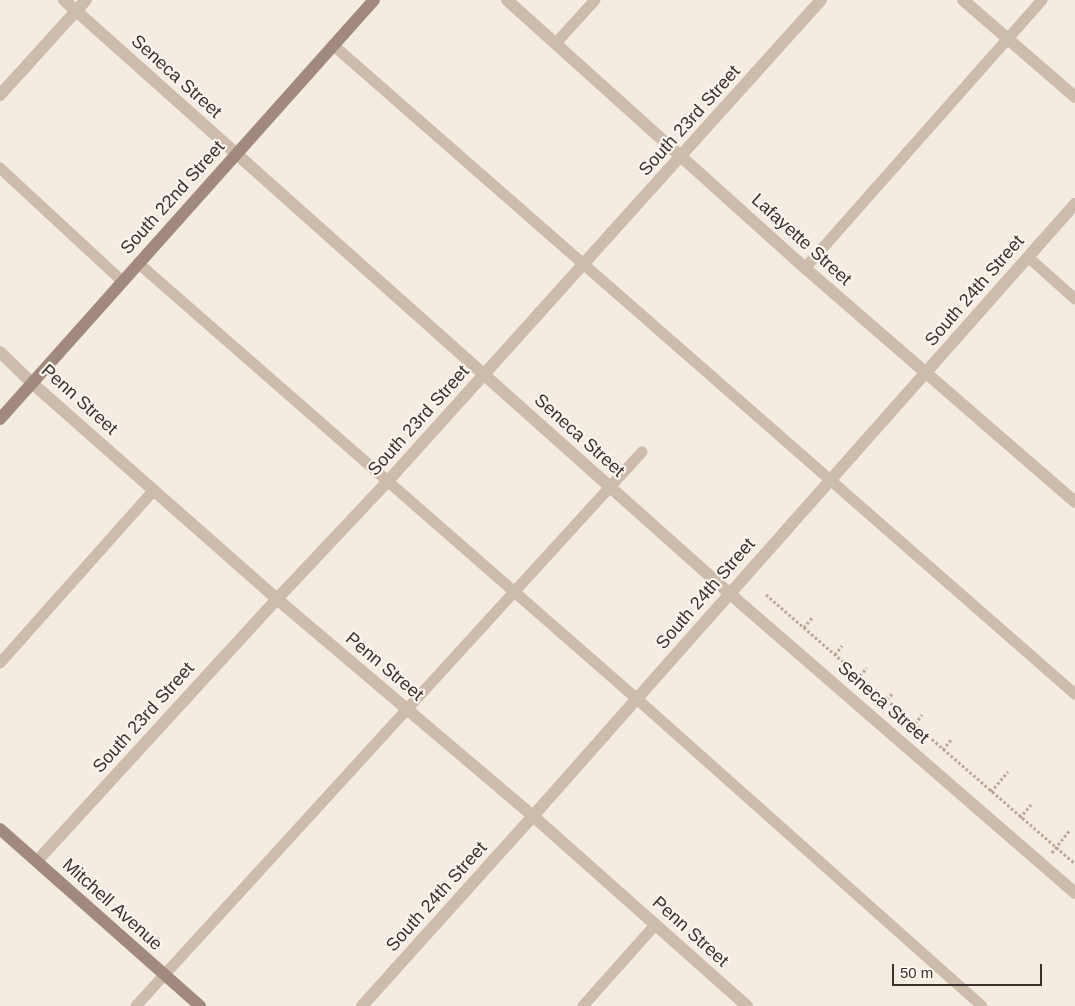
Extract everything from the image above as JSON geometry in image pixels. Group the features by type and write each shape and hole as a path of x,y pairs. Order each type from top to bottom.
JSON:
{"main road":[{"name":"South 22nd Street","path":"0,419 374,0"},
{"name":"Mitchell Avenue","path":"0,829 200,1006"}],"street":[{"name":"Seneca Street","path":"64,0 729,593 1075,893"},
{"path":"0,95 86,0"},
{"name":"Lafayette Street","path":"508,0 805,268 1075,502"},
{"name":"South 23rd Street","path":"37,861 277,599 388,482 821,0"},
{"path":"963,0 1075,97"},
{"name":"South 24th Street","path":"362,1006 533,816 1075,204"},
{"name":"Penn Street","path":"0,352 277,599 533,816 747,1006"}],"lane":[{"path":"556,42 595,0"},
{"path":"805,268 1042,0"},
{"path":"333,45 1075,694"},
{"path":"0,168 122,281"},
{"path":"1028,257 1075,299"},
{"path":"138,263 637,699 982,1006"},
{"path":"136,1006 642,452"},
{"path":"0,663 154,490"},
{"path":"583,1006 656,924"}],"path":[{"path":"766,595 1075,864"},
{"path":"804,628 812,618"},
{"path":"835,655 842,646"},
{"path":"860,676 867,668"},
{"path":"887,700 893,692"},
{"path":"914,724 922,715"},
{"path":"943,750 951,740"},
{"path":"992,792 1008,772"},
{"path":"1020,818 1031,805"},
{"path":"1056,848 1070,830"}]}
